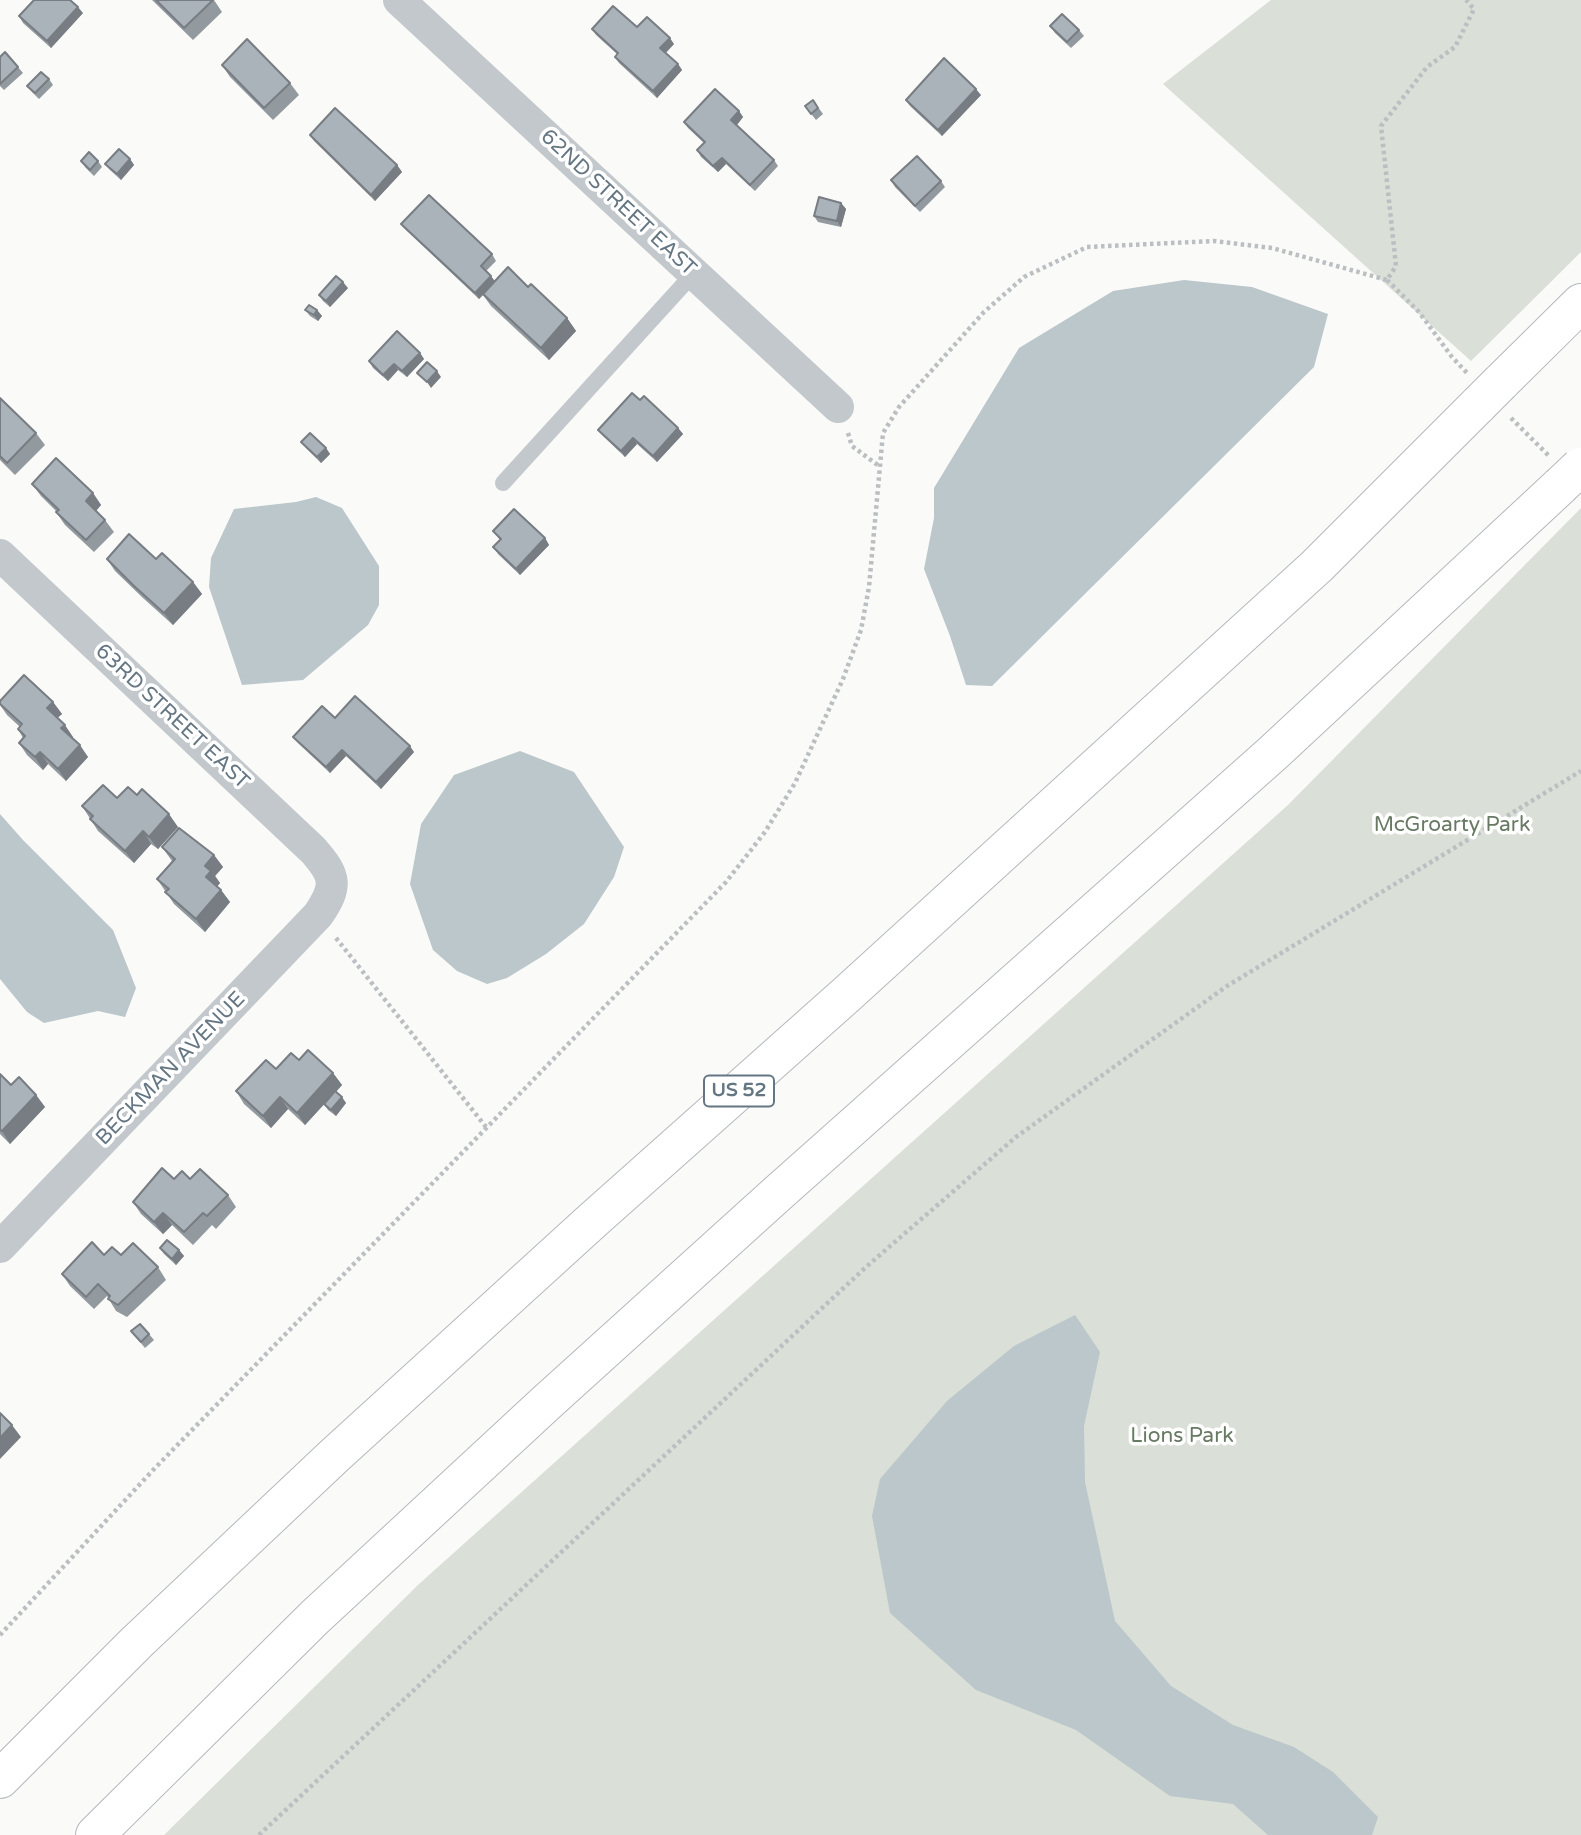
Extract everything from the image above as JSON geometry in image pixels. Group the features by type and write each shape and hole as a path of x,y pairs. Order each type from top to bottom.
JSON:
{"highway":[{"name":"US 52","path":"0,1779 137,1642 334,1456 906,941 1297,584 1581,303"},
{"path":"95,1835 315,1617 777,1194 1273,753 1569,470"}],"street":[{"name":"62ND STREET EAST","path":"399,0 838,407"},
{"name":"63RD STREET EAST","path":"0,555 313,850 328,867 333,885"},
{"name":"BECKMAN AVENUE","path":"4,1233 318,915 328,900 333,885"}],"lane":[{"path":"503,482 694,273"}],"path":[{"path":"1387,281 1396,266 1381,126 1427,67 1455,47 1474,9 1466,0"},
{"path":"0,1635 155,1468 726,882 765,832 795,783 843,679 861,630 869,587 883,433 899,407 984,312 1024,277 1087,247 1214,241 1272,248 1387,281 1419,312 1452,357 1569,470"},
{"path":"838,407 852,446 879,467"},
{"path":"259,1835 866,1267 1016,1137 1227,986 1581,771"},
{"path":"318,915 486,1127"}],"green space":[{"path":"1271,0 1581,0 1581,252 1471,361 1163,84"},
{"name":"Lions Park","path":"1581,508 1581,1835 164,1835 419,1584 1288,805"}],"shaded area":[{"path":"1184,280 1252,287 1328,314 1314,367 992,686 966,685 924,569 934,518 934,488 1019,348 1113,291"},
{"path":"316,497 342,508 379,566 379,605 368,625 303,680 242,685 209,587 211,558 234,509"},
{"path":"520,751 574,772 624,847 614,877 584,924 546,954 507,978 487,984 457,971 433,950 410,884 421,824 454,775"},
{"path":"0,814 113,930 136,988 125,1017 98,1011 44,1023 27,1012 0,979"},
{"path":"1075,1315 1100,1352 1084,1426 1085,1482 1115,1621 1171,1686 1233,1725 1294,1747 1333,1772 1378,1817 1372,1835 1268,1835 1233,1804 1170,1796 1076,1730 976,1690 890,1613 872,1516 880,1479 947,1401 1014,1346"}],"building":[{"path":"34,0 70,0 78,7 47,41 19,16"},
{"path":"156,0 213,0 184,28"},
{"path":"613,6 637,27 647,17 670,38 660,48 678,64 653,91 615,57 618,53 592,29"},
{"path":"1062,14 1079,30 1067,42 1050,26"},
{"path":"247,39 290,83 264,108 222,65"},
{"path":"5,52 18,67 0,84 0,57"},
{"path":"944,58 976,89 938,130 906,100"},
{"path":"41,72 49,79 35,93 27,86"},
{"path":"715,89 739,111 731,120 774,160 750,185 722,158 713,166 697,150 705,142 684,122"},
{"path":"813,100 818,108 811,114 805,106"},
{"path":"335,108 397,165 371,195 310,135"},
{"path":"119,149 130,159 117,174 105,164"},
{"path":"89,152 98,161 90,170 81,161"},
{"path":"917,156 941,181 915,206 891,180"},
{"path":"429,195 492,254 481,266 491,276 475,293 401,224"},
{"path":"819,197 841,203 837,221 814,216"},
{"path":"508,267 528,287 531,284 567,318 541,348 483,294"},
{"path":"336,276 343,282 326,301 319,295"},
{"path":"309,305 317,310 314,315 305,310"},
{"path":"397,331 420,353 402,371 394,364 383,375 369,361"},
{"path":"427,362 437,371 427,382 417,373"},
{"path":"632,393 640,400 644,396 678,428 653,456 633,438 621,451 598,430"},
{"path":"0,398 36,433 7,463 0,456"},
{"path":"310,433 326,448 317,457 301,442"},
{"path":"56,458 93,493 86,501 105,520 86,540 56,512 59,510 32,484"},
{"path":"514,509 545,538 516,569 493,547 501,539 493,531"},
{"path":"129,534 156,559 162,553 193,582 164,613 107,559"},
{"path":"24,675 53,702 47,708 65,725 61,728 80,745 58,769 40,752 35,757 19,743 25,736 18,729 22,724 0,704"},
{"path":"355,696 410,746 376,782 342,750 326,767 293,737 322,706 335,718"},
{"path":"103,785 117,798 128,787 137,795 142,789 169,814 149,837 143,831 125,851 90,819 93,816 82,806"},
{"path":"179,828 214,855 205,866 211,871 206,877 221,890 196,919 165,892 169,889 157,879 175,859 162,847"},
{"path":"308,1050 333,1073 297,1113 280,1097 263,1116 236,1091 266,1060 276,1069 291,1053 299,1060"},
{"path":"0,1074 11,1085 19,1077 36,1095 2,1131 0,1130"},
{"path":"335,1091 342,1097 331,1110 324,1104"},
{"path":"162,1168 174,1179 182,1171 190,1179 200,1169 228,1195 207,1216 203,1213 184,1232 163,1213 154,1222 133,1202"},
{"path":"167,1240 179,1250 172,1259 160,1248"},
{"path":"92,1242 104,1255 112,1247 121,1255 133,1243 158,1267 118,1305 108,1299 110,1296 98,1284 86,1297 62,1274"},
{"path":"140,1324 149,1334 141,1342 131,1331"},
{"path":"0,1413 12,1425 0,1438"}],"park label":[{"name":"McGroarty Park","path":"1452,825"}]}
